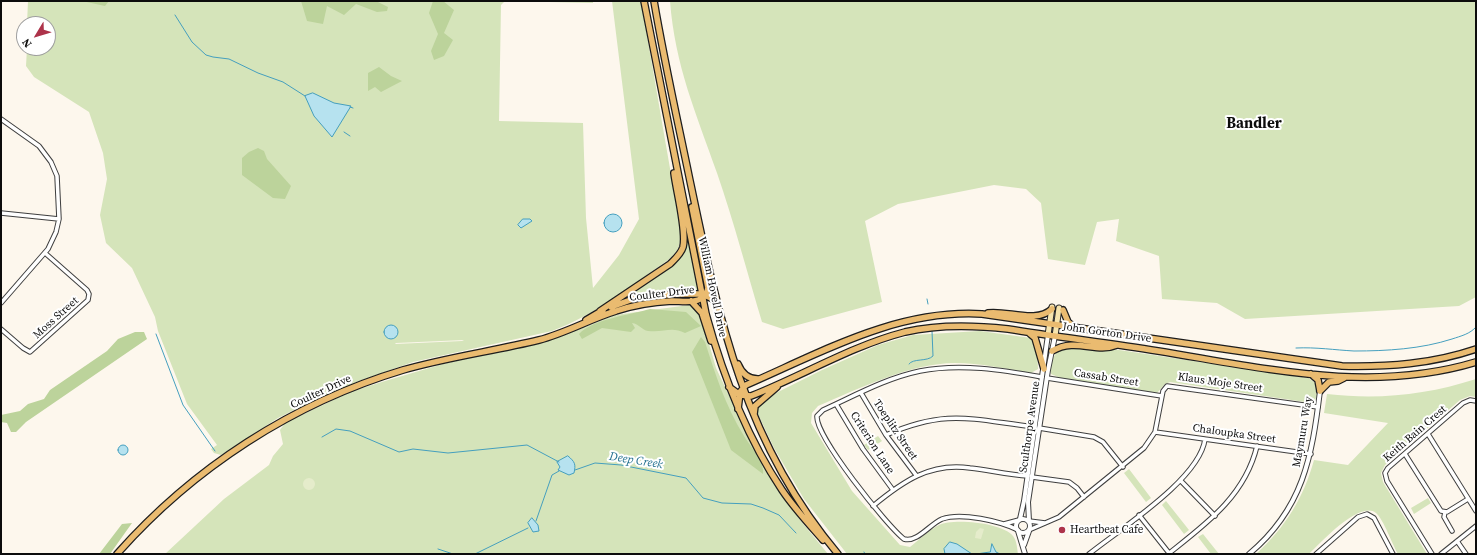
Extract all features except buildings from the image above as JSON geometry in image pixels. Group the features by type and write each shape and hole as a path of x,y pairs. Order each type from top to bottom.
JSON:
{"main road":[{"name":"William Hovell Drive","path":"644,1 656,70 717,354 738,409 760,454 783,491 815,530 833,548"},
{"name":"William Hovell Drive","path":"654,1 716,303 743,388 743,395 766,443 788,483 838,554"},
{"path":"600,311 670,264 676,258 684,244 684,233 656,70"},
{"path":"693,195 692,205 708,288 704,295"},
{"name":"Coulter Drive","path":"117,554 175,497 217,463 253,439 306,409 340,393 408,369 539,340 632,306 664,302 692,301 704,295"},
{"name":"Coulter Drive","path":"574,327 600,311 625,301 648,296 704,295 716,303"},
{"path":"692,301 702,313 707,332 717,354"},
{"path":"982,314 998,311 1030,316 1048,312 1052,308"},
{"path":"1048,335 1052,308"},
{"path":"1055,336 1061,309"},
{"path":"1061,309 1068,322 1075,327"},
{"name":"John Gorton Drive","path":"743,388 760,378 888,325 929,316 982,314 1342,366 1367,367 1410,364 1445,358 1476,349"},
{"name":"John Gorton Drive","path":"743,395 751,396 878,341 906,332 950,326 973,326 1048,335 1344,378 1401,377 1440,371 1476,362"},
{"path":"1024,332 1036,338 1044,369"},
{"path":"727,341 733,349 740,371 752,379 760,378"},
{"path":"1052,351 1076,344 1108,348 1117,345"},
{"path":"1311,374 1318,380 1320,391"},
{"path":"1320,391 1329,382 1338,381 1344,378"},
{"path":"754,417 755,406 779,384"},
{"path":"729,387 743,395 738,409"}],"street":[{"path":"1,119 38,146 51,162 57,176 59,219 53,241 45,253 1,303"},
{"path":"1,213 59,219"},
{"name":"Moss Street","path":"1,329 23,348 30,352 88,300 89,294 87,290 45,253"},
{"name":"Sculthorpe Avenue","path":"1029,521 1027,508 1030,476 1044,378 1048,335"},
{"name":"Sculthorpe Avenue","path":"1044,378 1055,336"},
{"name":"Cassab Street","path":"1004,524 960,517 947,518 934,524 912,540 902,538 874,506 842,464 818,422 817,416 821,411 901,376 938,368 976,368 1162,396"},
{"name":"Klaus Moje Street","path":"1162,396 1165,388 1171,385 1318,407"},
{"name":"Maymuru Way","path":"1249,554 1268,536 1288,511 1302,483 1311,454 1320,391"},
{"name":"Toeplitz Street","path":"861,393 886,435 916,475"},
{"path":"1004,524 1023,533 1046,524 1059,516 1123,467 1144,448 1155,432 1162,396"},
{"name":"Keith Bain Crest","path":"1432,554 1386,478 1386,470 1465,402 1476,401"},
{"name":"Criterion Lane","path":"836,404 863,449 893,490"},
{"path":"886,435 915,424 954,417 1037,427 1094,436 1103,442 1123,467"},
{"name":"Chaloupka Street","path":"1155,432 1311,454"},
{"path":"1428,434 1476,511"},
{"path":"1089,554 1181,481 1198,458 1205,439"},
{"path":"1139,515 1168,554 1216,516 1233,496 1242,482 1257,446"},
{"path":"1405,454 1439,509 1445,512"},
{"path":"874,506 893,490 916,475 939,468 957,466 1069,482 1077,488 1084,497"},
{"name":"Sculthorpe Avenue","path":"1020,519 1030,476"},
{"path":"1181,481 1216,516"},
{"path":"1445,512 1468,499"},
{"path":"1445,512 1444,518 1452,531"},
{"path":"1316,554 1358,517 1367,514 1374,518 1391,554"},
{"path":"1004,524 1026,518 1029,521 1046,524"},
{"path":"1020,519 1016,526 1024,546 1025,554"},
{"path":"1024,546 1031,524 1029,521"},
{"path":"1441,554 1476,526"},
{"path":"1457,541 1466,554"}],"green space":[{"path":"28,1 505,1 501,5 499,121 583,123 586,218 593,288 619,255 639,219 612,1 641,1 681,232 680,244 677,251 668,260 598,308 568,324 552,331 413,362 359,381 318,398 278,418 221,455 214,453 211,449 217,445 187,404 158,331 155,317 132,268 106,243 100,215 107,179 103,153 89,112 34,77 26,66 27,56 56,56 56,16 27,16","holes":["464,340 462,341 395,344 396,343"]},
{"path":"82,1 109,1 105,6"},
{"path":"301,1 376,1 388,7 387,11 377,12 356,4 344,15 327,6 323,24 307,21"},
{"path":"433,1 443,1 454,10 444,33 453,40 444,56 434,60 431,51 438,34 429,13"},
{"path":"505,1 593,1 593,3"},
{"path":"670,1 1476,1 1476,297 1459,306 1245,319 1217,303 1162,299 1159,256 1116,241 1119,219 1097,222 1085,265 1048,259 1041,203 1026,189 994,185 898,204 865,221 882,302 783,329 762,322 729,210 688,89 676,47"},
{"path":"379,67 391,76 402,81 381,92 375,87 368,91 368,73"},
{"path":"258,148 264,151 267,159 291,186 285,199 273,198 242,175 242,158 249,152"},
{"path":"687,239 698,290 652,293 625,298 669,267"},
{"path":"693,305 701,316 716,368 752,444 800,520 828,554 165,554 224,499 269,465 273,456 283,444 280,430 285,423 350,392 443,364 562,336 615,315"},
{"path":"650,309 686,312 701,326 685,333 676,330 648,331 632,323 635,328 631,332 602,328 582,339 579,334 585,329 602,321"},
{"path":"980,331 1031,338 1037,348 1038,369 1031,373 964,363 938,364 921,367 885,378 818,406 812,413 811,423 852,491 900,545 910,547 939,525 955,522 966,522 989,525 1008,532 1015,540 1018,554 847,554 804,499 774,448 756,410 770,396 822,370 878,345 913,335"},
{"path":"135,332 144,332 147,339 26,422 16,432 11,432 7,423 1,422 1,415 20,411 28,404 44,399 50,390 107,351 118,339"},
{"path":"701,337 705,342 726,402 737,424 762,465 763,474 731,450 692,352"},
{"path":"1081,347 1119,350 1309,378 1315,383 1317,396 1314,402 1305,402 1170,382 1165,384 1157,393 1063,379 1051,374 1052,362 1059,350 1063,348"},
{"path":"1476,379 1476,397 1470,396 1460,400 1385,465 1381,473 1383,482 1427,554 1398,554 1379,516 1376,513 1369,511 1360,512 1350,517 1309,554 1256,554 1276,534 1292,511 1305,487 1314,460 1348,465 1388,423 1324,413 1327,394 1346,396 1402,395 1439,389"},
{"path":"878,436 882,441 868,450 864,445"},
{"path":"1129,469 1151,498 1146,502 1124,473"},
{"path":"307,478 311,478 315,484 311,490 307,490 303,486 303,482"},
{"path":"1428,498 1431,503 1414,514 1411,508"},
{"path":"1166,501 1189,530 1184,534 1162,505"},
{"path":"132,523 110,554 99,554 122,524"},
{"path":"980,528 984,529 981,539 975,538 976,532"},
{"path":"1203,534 1219,554 1211,554 1198,537"}],"water":[{"path":"313,93 334,103 351,106 332,137 314,116 305,96"},
{"path":"613,214 619,217 622,223 619,229 613,232 607,229 604,223 607,217"},
{"path":"523,219 530,219 532,221 521,228 518,225"},
{"path":"391,325 396,327 398,332 396,337 391,339 386,337 384,332 386,327"},
{"path":"121,445 125,445 127,446 127,454 121,455 118,452 118,448"},
{"path":"568,456 575,465 574,473 569,475 558,470 560,467 557,462"},
{"path":"532,518 538,525 539,531 533,532 528,523"},
{"path":"950,542 957,544 972,554 945,554 944,549"},
{"path":"992,544 996,552 1000,554 976,554 990,552"}],"waterway":[{"path":"175,15 192,42 206,55 229,59 258,73 283,82 305,96"},
{"path":"344,132 350,136"},
{"path":"927,299 928,304"},
{"path":"1296,348 1354,351 1404,349 1428,345 1462,336 1476,327"},
{"path":"909,364 911,362 927,359 933,356 932,331"},
{"path":"156,334 183,405 215,451"},
{"path":"322,437 336,429 350,431 399,452 413,449 448,453 527,445 559,462"},
{"name":"Deep Creek","path":"575,470 595,463 621,465 686,478 703,498 722,503 751,504 763,508 779,515 796,533"},
{"name":"Deep Creek","path":"536,521 552,475 559,471"},
{"name":"Deep Creek","path":"475,554 528,528"},
{"name":"Deep Creek","path":"438,549 453,554"}],"place":[{"name":"Heartbeat Cafe","path":"1062,530"}],"district":[{"name":"Bandler","path":"1254,124"}]}
